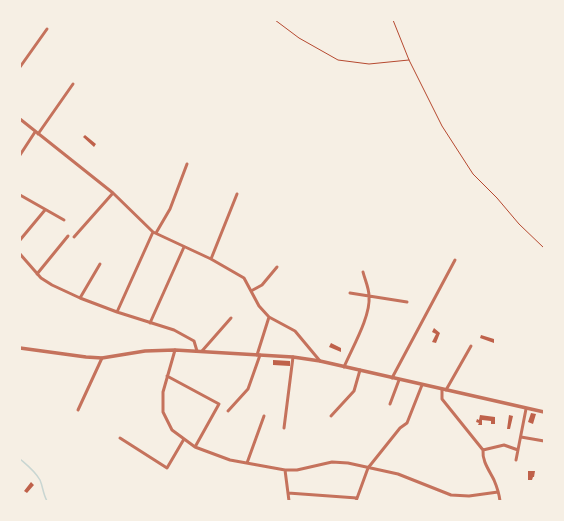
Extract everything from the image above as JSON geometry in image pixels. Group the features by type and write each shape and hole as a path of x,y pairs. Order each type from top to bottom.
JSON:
{"street":[{"path":"20,67 47,29"},
{"path":"20,155 73,84"},
{"path":"20,119 113,193 155,233 211,259 244,278 259,306 269,317 295,330 320,361"},
{"path":"116,312 155,233 170,209 187,164"},
{"path":"74,237 113,193"},
{"path":"211,259 237,194"},
{"path":"20,195 64,220"},
{"path":"20,240 45,210"},
{"path":"38,274 68,236"},
{"path":"150,323 184,247"},
{"path":"20,254 38,274 52,285 116,312 174,330 194,341 197,351"},
{"path":"392,378 456,260"},
{"path":"80,298 100,264"},
{"path":"251,291 262,285 277,267"},
{"path":"344,366 366,316 369,296 363,272"},
{"path":"350,293 407,302"},
{"path":"228,411 248,389 269,317"},
{"path":"202,351 231,318"},
{"path":"471,346 444,390 442,399 483,450 482,457 498,492 500,501"},
{"path":"20,348 102,358 145,351 175,350 293,357 344,366 399,380 544,412"},
{"path":"175,350 163,392 164,412 172,430 195,447 230,460 285,470 297,470 332,462 348,463 398,474 450,494 469,496 498,492"},
{"path":"284,428 293,357"},
{"path":"78,410 102,358"},
{"path":"331,416 354,391 360,370"},
{"path":"168,376 218,404 195,447"},
{"path":"390,404 399,380"},
{"path":"288,493 357,500 368,468 400,428 407,423 422,385"},
{"path":"516,460 526,409"},
{"path":"247,463 264,416"},
{"path":"521,437 544,441"},
{"path":"120,438 166,468 184,439"},
{"path":"483,450 504,445 518,450"},
{"path":"285,470 289,501"},
{"path":"468,501 469,496"}],"path":[{"path":"275,20 299,38 338,60 369,64 409,60"},
{"path":"393,20 409,60 442,126 473,174 497,198 518,224 544,248"}],"building":[{"path":"85,135 96,144 94,147 83,137"},
{"path":"434,328 440,333 436,343 432,342 436,334 432,332"},
{"path":"481,335 494,339 494,343 480,338"},
{"path":"331,343 341,348 341,352 329,347"},
{"path":"273,360 290,361 290,366 273,365"},
{"path":"531,413 536,414 533,424 528,422"},
{"path":"480,415 495,417 495,424 491,424 491,421 482,420 482,425 478,425 479,423 476,422 477,419 479,420"},
{"path":"509,415 513,416 510,429 507,429"},
{"path":"528,471 535,471 532,480 528,480"},
{"path":"31,482 34,485 27,493 24,491"}],"waterway":[{"path":"20,459 31,468 40,480 47,501"}]}
